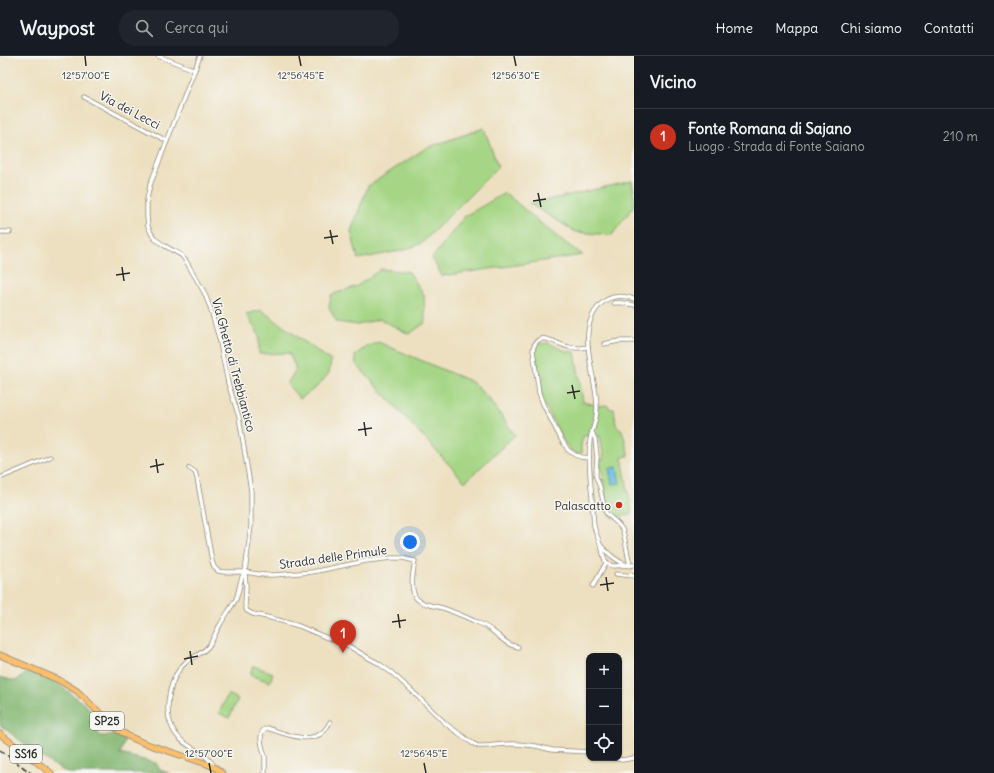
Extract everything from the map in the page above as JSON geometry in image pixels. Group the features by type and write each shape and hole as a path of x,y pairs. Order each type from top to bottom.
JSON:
{"main road":[{"name":"SP25","path":"0,655 59,680 77,691 117,729 128,736 141,742 197,760 216,768 222,773"},
{"name":"SS16","path":"0,734 51,773"}],"street":[{"path":"158,56 195,70"},
{"name":"Via Ghetto di Trebbiantico","path":"200,56 150,185 147,199 147,217 148,226 155,239 181,255 186,261 204,292 219,338 228,383 240,417 251,491 251,526 245,572"},
{"name":"Via dei Lecci","path":"84,97 167,141"},
{"path":"0,232 10,232"},
{"path":"593,586 606,563 594,525 589,458 590,440 595,420 597,401 588,347 588,327 597,308 612,297 621,296 634,299"},
{"path":"614,303 621,302 634,305"},
{"path":"588,347 570,348 546,339 537,342 534,345 533,350 539,393 561,439 568,450 574,455 589,458"},
{"path":"604,344 634,341"},
{"path":"592,432 595,440 597,458 596,477 600,487 605,511 622,529 632,565"},
{"path":"0,478 50,457"},
{"path":"189,468 195,472 198,478 214,567 224,572 245,572"},
{"path":"600,545 614,558 632,565"},
{"name":"Strada delle Primule","path":"245,572 274,575 312,572 366,561 392,558 403,558 415,561 413,571 413,589 418,600 422,603 444,609 486,626 508,644 518,647"},
{"path":"606,563 613,566 632,565"},
{"path":"245,572 245,606 247,611 253,614 299,626 325,637 348,644 392,673 446,724 472,743 478,746 518,744 552,750 586,752"},
{"path":"216,768 207,756 188,746 178,738 168,717 168,703 175,676 180,668 205,651 209,646 218,627 239,592 241,578 245,572"},
{"path":"616,574 634,576"},
{"path":"265,773 265,758 261,742 263,729 267,728 296,737 308,738 322,733 330,722"},
{"path":"622,760 634,758"}],"green space":[{"path":"484,128 498,167 422,243 405,250 358,259 351,231 368,186 426,148"},
{"path":"632,181 634,206 612,235 576,232 530,204"},
{"path":"505,193 562,241 583,255 442,276 432,258 465,216"},
{"path":"381,269 409,272 424,295 425,323 409,334 380,319 358,325 337,322 329,308 331,295 357,286"},
{"path":"261,310 331,361 329,373 319,385 300,399 287,384 296,369 289,353 259,354 259,335 246,314"},
{"path":"378,342 472,382 489,399 515,435 465,482 356,364 355,355"},
{"path":"548,343 566,351 575,352 583,402 600,406 607,405 610,409 614,409 616,425 622,430 629,456 622,457 632,514 613,518 608,511 600,460 604,459 600,436 583,436 581,453 578,455 571,451 563,440 543,401 535,350 537,344"},
{"path":"253,666 273,673 270,682 250,675"},
{"path":"29,670 57,683 87,706 100,719 97,722 92,720 90,721 100,736 111,736 115,733 125,740 120,754 156,763 160,770 169,773 68,773 50,763 0,725 0,677 15,681"},
{"path":"228,694 238,699 229,718 219,713"}],"water":[{"path":"617,467 620,483 612,484 609,468"}],"railway":[{"path":"0,750 31,773"}],"place":[{"name":"Palascatto","path":"619,505"},
{"name":"Fonte Romana di Sajano","path":"343,653"}]}
